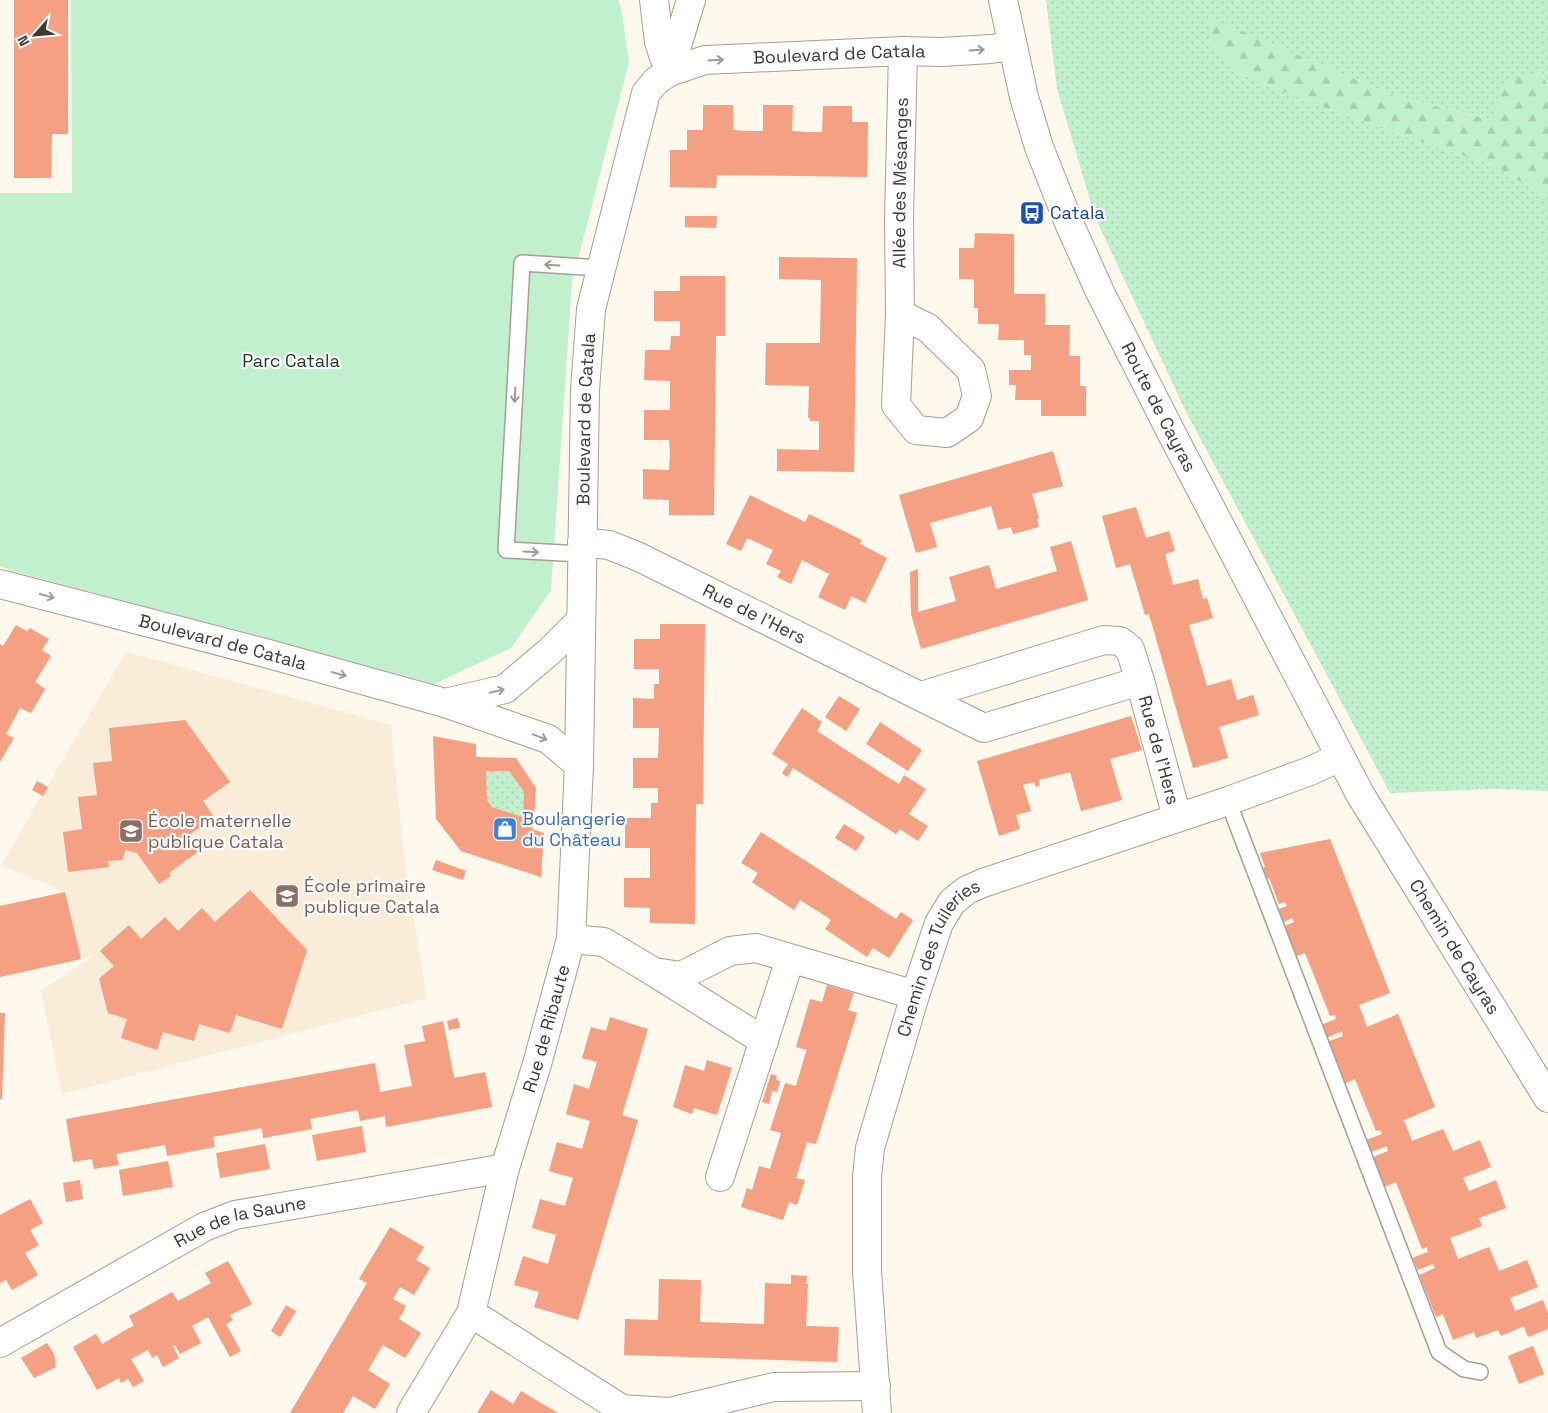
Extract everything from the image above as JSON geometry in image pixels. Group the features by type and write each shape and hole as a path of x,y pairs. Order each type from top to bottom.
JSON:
{"street":[{"path":"654,0 659,42 669,72"},
{"path":"669,72 691,0"},
{"name":"Route de Cayras","path":"1003,0 1024,97 1039,146 1069,223 1100,292 1360,794"},
{"name":"Boulevard de Catala","path":"445,703 505,689 550,651 581,620 585,390 591,309 646,93 656,81 669,72 705,60 903,51 941,52 1012,46"},
{"name":"Allée des Mésanges","path":"900,314 899,227 903,51"},
{"name":"Rue de l'Hers","path":"582,548 609,545 639,556 984,728 1140,682"},
{"name":"Boulevard de Catala","path":"0,584 265,653 445,703 548,739 579,765"},
{"name":"Rue de Ribaute","path":"410,1413 470,1313 505,1168 571,939 579,765 581,620"},
{"name":"Rue de l'Hers","path":"921,696 1104,640 1120,641 1130,650 1177,817"},
{"name":"Chemin des Tuileries","path":"877,1413 868,1271 867,1177 870,1148 915,995 939,923 952,902 967,890 1228,801 1310,771 1340,757"},
{"name":"Chemin de Cayras","path":"1360,794 1548,1098"},
{"path":"571,939 604,942 764,1041"},
{"path":"654,972 681,976 730,952 756,948 790,960 915,995"},
{"path":"720,1177 790,960"},
{"name":"Rue de la Saune","path":"0,1343 204,1227 235,1215 505,1168"},
{"path":"470,1313 625,1411 669,1412 774,1387 876,1386"},
{"path":"760,1413 774,1387"}],"lane":[{"path":"582,548 506,550 522,263 601,268"},
{"path":"1228,801 1439,1352 1464,1369 1480,1372"}],"shaded area":[{"name":"École primaire publique Catala","path":"126,652 391,725 405,865 427,998 62,1094 41,991 98,953 81,959 65,892 1,865"}],"green space":[{"name":"Parc Catala","path":"71,0 618,0 621,7 629,62 572,282 551,590 511,648 434,684 12,571 0,566 0,193 72,193"},
{"path":"1046,0 1548,0 1548,88 1541,70 1494,120 1394,96 1210,18 1209,41 1240,74 1343,115 1493,165 1541,194 1548,196 1548,791 1497,789 1390,793 1186,412 1095,217 1057,89"},
{"path":"1209,17 1394,96 1493,120 1502,84 1541,70 1548,88 1548,196 1541,194 1493,165 1343,115 1240,74 1209,41"},
{"path":"486,771 509,771 524,792 523,817 492,807 487,800"}],"building":[{"path":"14,0 68,0 68,134 52,134 51,178 14,178"},
{"path":"703,105 733,105 733,130 763,131 763,105 793,105 792,131 807,132 822,132 823,106 852,106 852,122 868,122 867,177 717,175 716,188 670,187 670,150 687,150 687,130 703,130"},
{"path":"685,216 717,216 716,228 685,227"},
{"path":"975,233 1014,234 1014,294 1045,294 1045,325 1070,325 1069,356 1080,356 1080,386 1086,386 1086,416 1041,416 1041,400 1015,400 1016,385 1009,385 1009,370 1031,370 1031,355 1024,355 1024,340 998,340 999,324 978,324 978,308 974,308 974,279 959,279 959,248 974,248"},
{"path":"779,257 857,258 854,472 777,471 777,449 819,450 819,421 810,421 810,418 808,418 809,386 765,385 766,343 820,343 821,280 779,279"},
{"path":"680,276 725,276 725,336 716,336 714,515 669,515 669,500 643,499 643,469 669,470 670,455 669,440 644,440 644,410 670,410 670,381 644,380 645,350 670,350 671,336 680,336 680,321 654,321 654,291 680,291"},
{"path":"1053,451 1063,486 1032,494 1039,518 1037,519 1039,527 1013,534 1011,527 998,530 991,506 930,523 937,547 916,553 899,495"},
{"path":"750,495 805,522 809,514 862,540 860,544 887,558 865,603 851,596 845,610 818,597 829,574 802,560 791,584 777,577 781,571 766,564 773,550 747,538 741,551 726,544"},
{"path":"1136,507 1146,538 1169,531 1175,551 1165,554 1173,585 1198,579 1203,599 1207,598 1213,618 1189,625 1207,686 1231,679 1237,700 1253,695 1259,715 1219,727 1228,758 1193,768 1149,614 1145,615 1130,564 1116,568 1102,516"},
{"path":"1071,541 1088,600 921,649 911,614 910,572 918,569 918,612 956,601 949,577 989,565 996,589 1057,571 1050,547"},
{"path":"660,624 705,624 703,804 696,804 695,924 650,923 650,908 624,907 624,878 650,878 650,848 625,848 625,818 651,818 651,803 658,803 658,788 633,788 633,758 658,758 659,728 633,728 633,698 654,699 654,684 659,684 659,669 634,669 634,639 660,639"},
{"path":"16,625 27,631 30,628 49,639 42,650 51,656 35,682 45,689 31,713 20,708 6,734 14,738 0,762 0,644 3,646"},
{"path":"839,696 860,709 846,731 825,717"},
{"path":"802,708 822,722 817,731 899,784 904,775 926,789 909,814 928,826 918,841 900,829 896,834 793,768 787,777 782,773 788,764 772,754"},
{"path":"1131,716 1142,750 1110,759 1122,800 1081,811 1070,772 1039,780 1040,785 1036,787 1034,782 1023,785 1031,811 1016,815 1020,829 999,836 977,761"},
{"path":"185,720 230,782 203,801 214,817 188,836 199,851 169,873 171,876 159,884 137,853 126,850 122,860 108,861 109,867 68,872 63,832 82,829 78,797 97,795 93,763 112,761 109,728"},
{"path":"880,722 922,750 908,771 866,744"},
{"path":"433,736 476,744 476,757 516,758 536,788 532,829 544,833 541,877 461,851 436,819","holes":["486,771 509,771 524,792 523,817 492,807 487,800"]},
{"path":"37,781 48,787 43,796 32,790"},
{"path":"844,824 865,837 856,851 835,838"},
{"path":"761,832 896,919 901,912 913,920 889,958 873,948 867,957 825,929 831,920 827,917 800,900 794,910 752,882 758,873 741,863"},
{"path":"1330,839 1390,993 1359,1005 1367,1027 1398,1014 1435,1107 1404,1120 1412,1141 1443,1129 1453,1151 1480,1140 1491,1167 1463,1178 1469,1191 1496,1180 1506,1208 1479,1218 1482,1226 1450,1238 1458,1259 1489,1247 1499,1271 1527,1260 1538,1287 1510,1298 1515,1311 1543,1300 1548,1314 1548,1329 1528,1337 1524,1326 1501,1336 1498,1330 1476,1338 1474,1332 1453,1340 1443,1314 1436,1317 1419,1275 1435,1268 1433,1264 1418,1270 1412,1258 1428,1252 1427,1247 1422,1249 1396,1182 1384,1187 1373,1157 1388,1151 1387,1146 1371,1152 1366,1140 1382,1134 1380,1130 1376,1131 1355,1079 1344,1084 1327,1042 1343,1036 1342,1031 1326,1038 1321,1025 1336,1019 1335,1015 1330,1016 1305,953 1294,957 1282,927 1294,922 1292,918 1281,923 1276,910 1287,906 1285,902 1279,904 1269,878 1264,879 1260,869 1265,867 1260,853"},
{"path":"436,860 466,871 463,880 432,870"},
{"path":"250,890 307,950 282,1029 236,1015 230,1033 199,1024 194,1041 163,1032 157,1050 121,1038 127,1019 108,1013 99,979 114,966 100,951 129,925 141,939 165,917 178,931 202,908 215,922"},
{"path":"65,892 81,959 0,977 0,906"},
{"path":"827,985 854,993 848,1010 857,1013 816,1144 807,1142 796,1178 805,1180 797,1205 789,1202 783,1220 741,1207 747,1188 752,1190 759,1166 770,1169 781,1133 770,1130 785,1083 796,1086 807,1050 796,1047 810,999 822,1002"},
{"path":"0,1013 5,1013 2,1099 0,1099"},
{"path":"610,1017 648,1029 622,1115 638,1120 578,1320 534,1307 539,1292 514,1285 523,1256 548,1264 556,1235 532,1228 540,1199 565,1206 573,1178 549,1171 557,1142 582,1149 590,1121 566,1114 574,1084 589,1089 597,1062 582,1058 591,1027 606,1031"},
{"path":"458,1018 460,1028 449,1030 447,1021"},
{"path":"443,1021 454,1078 485,1072 492,1107 386,1127 385,1116 360,1121 358,1110 310,1119 312,1129 263,1138 262,1128 213,1137 215,1147 167,1156 165,1145 116,1154 119,1165 94,1169 92,1159 73,1162 66,1119 375,1063 380,1092 412,1086 404,1045 425,1041 422,1026"},
{"path":"707,1060 732,1068 717,1115 694,1108 692,1114 673,1107 685,1065 704,1071"},
{"path":"771,1074 777,1076 776,1080 780,1081 777,1092 772,1091 769,1104 762,1102"},
{"path":"362,1126 366,1152 317,1161 312,1135"},
{"path":"265,1144 270,1169 220,1178 216,1153"},
{"path":"168,1161 173,1187 123,1196 119,1170"},
{"path":"80,1180 83,1199 66,1202 63,1183"},
{"path":"30,1199 43,1223 30,1230 39,1245 25,1253 38,1275 12,1290 6,1280 0,1283 0,1215"},
{"path":"390,1227 424,1247 416,1260 430,1268 414,1295 400,1287 393,1299 406,1306 399,1319 421,1333 405,1358 383,1345 368,1370 390,1384 375,1409 353,1396 343,1413 290,1413 367,1283 359,1279"},
{"path":"228,1261 252,1304 230,1315 233,1320 226,1324 241,1351 230,1357 208,1317 192,1326 201,1343 180,1354 175,1345 173,1346 179,1358 163,1367 157,1355 152,1358 148,1350 131,1359 144,1381 133,1387 128,1379 121,1383 119,1378 97,1390 73,1347 96,1334 102,1344 134,1326 129,1316 172,1292 178,1301 211,1283 205,1273"},
{"path":"791,1275 807,1276 806,1326 839,1327 837,1362 624,1355 625,1319 658,1320 659,1279 701,1280 700,1322 764,1324 765,1283 791,1284"},
{"path":"286,1305 296,1311 280,1337 271,1331"},
{"path":"47,1343 54,1354 56,1367 34,1378 21,1358"},
{"path":"1533,1346 1544,1374 1519,1384 1508,1356"},
{"path":"491,1390 513,1404 521,1391 558,1413 477,1413"}],"place":[{"name":"Catala","path":"1032,213"},
{"name":"Boulangerie du Château","path":"505,829"},
{"name":"École maternelle publique Catala","path":"131,831"},
{"name":"École primaire publique Catala","path":"287,896"}]}
